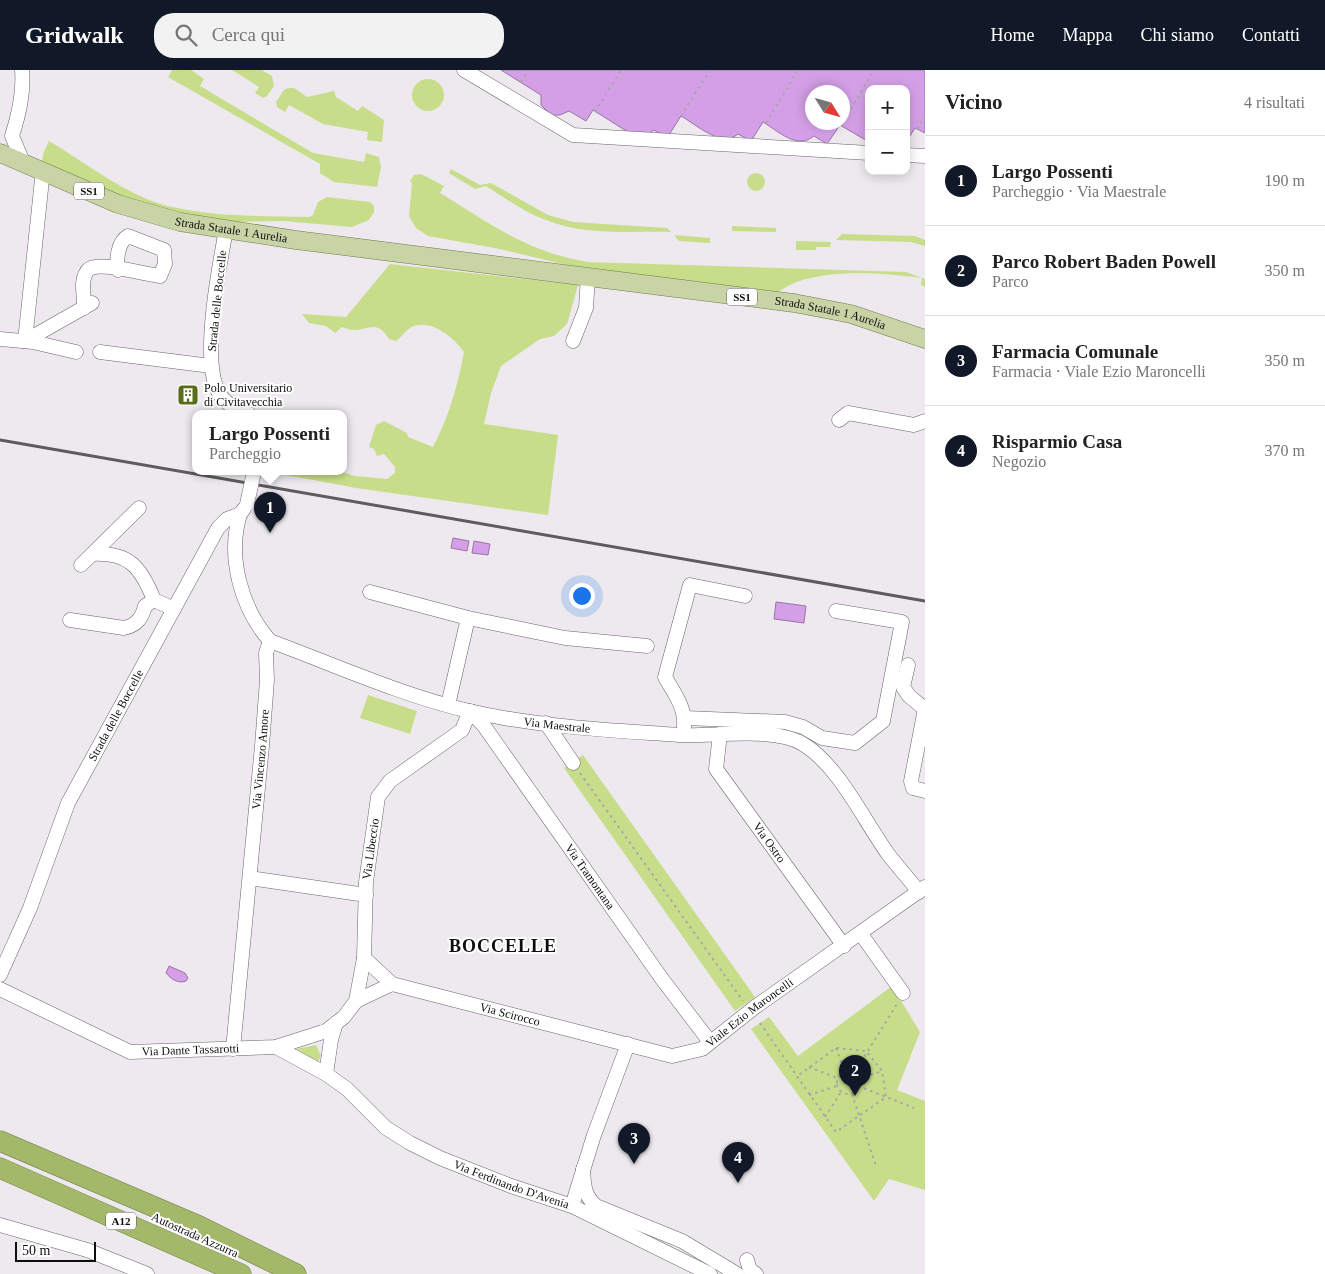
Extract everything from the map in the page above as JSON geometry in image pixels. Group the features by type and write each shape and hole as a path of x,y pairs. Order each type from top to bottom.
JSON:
{"highway":[{"path":"0,1140 199,1226 296,1274"},
{"name":"Autostrada Azzurra","path":"0,1150 195,1234 278,1274"},
{"name":"Autostrada Azzurra","path":"0,1168 241,1274"}],"main road":[{"name":"Strada Statale 1 Aurelia","path":"0,153 118,204 180,222 226,230 804,305 851,314 925,339"}],"street":[{"path":"22,70 23,82 19,113 6,140 23,162"},
{"path":"464,70 573,135 865,153"},
{"path":"910,155 925,156"},
{"path":"26,341 43,170"},
{"name":"Strada delle Boccelle","path":"226,230 213,323 211,366 217,390 223,399 241,410"},
{"path":"26,341 89,306 83,284 90,268 96,266 118,270"},
{"path":"573,341 586,308 588,276"},
{"path":"0,339 26,341 76,352"},
{"path":"100,352 211,366"},
{"path":"838,420 848,413 914,425 925,421"},
{"path":"244,509 253,475"},
{"path":"81,564 139,508"},
{"name":"Strada delle Boccelle","path":"0,975 30,908 68,803 218,528 227,519 244,509"},
{"name":"Via Maestrale","path":"244,509 235,530 238,576 255,624 270,641 399,690 470,711 571,727 683,735 779,736 801,743 823,760 889,854 922,890"},
{"path":"92,554 107,554 133,563 145,578 154,600 174,609"},
{"path":"683,735 685,718 681,705 665,677 690,585 745,596"},
{"path":"370,592 468,618 565,638 648,646"},
{"path":"70,620 124,628 133,626 142,617 145,606 154,600"},
{"path":"685,718 785,722 803,727 822,738 855,743 884,722 902,622 836,611"},
{"path":"448,705 468,618"},
{"name":"Via Vincenzo Amore","path":"233,1048 267,680 266,653 270,641"},
{"path":"908,665 903,687 909,696 925,709 911,780 913,788 925,791"},
{"name":"Via Libeccio","path":"356,1002 364,958 366,895 378,797 390,781 462,730 470,711"},
{"name":"Via Tramontana","path":"470,711 484,726 662,979 710,1042"},
{"path":"546,723 572,763"},
{"name":"Via Ostro","path":"720,734 716,769 844,946"},
{"path":"250,878 366,895"},
{"name":"Viale Ezio Maroncelli","path":"628,1044 672,1056 702,1049 756,1007 922,890"},
{"path":"861,934 900,998"},
{"name":"Via Scirocco","path":"364,958 380,976 392,984 628,1044"},
{"path":"276,1047 326,1031 344,1017 356,1002 392,984"},
{"name":"Via Dante Tassarotti","path":"0,989 130,1052 276,1047"},
{"path":"326,1074 331,1040 336,1023"},
{"path":"572,1206 583,1169 628,1044"},
{"name":"Via Ferdinando D'Avenia","path":"276,1047 326,1074 347,1089 386,1128 410,1143 440,1158 511,1186 572,1206 710,1274"},
{"path":"583,1169 584,1190 588,1198 596,1206 682,1241 736,1274"},
{"path":"0,1225 88,1250 146,1274"},
{"path":"747,1260 750,1270 756,1274"}],"path":[{"path":"521,82 528,70"},
{"path":"595,112 620,70"},
{"path":"681,116 710,70"},
{"path":"766,124 798,70"},
{"path":"850,111 874,70"},
{"path":"917,129 925,116"},
{"path":"572,763 745,1002"},
{"path":"854,1073 900,998"},
{"path":"760,1023 836,1132 886,1097"},
{"path":"836,1048 844,1072"},
{"path":"796,1077 836,1048 866,1051 882,1071 886,1097"},
{"path":"809,1067 837,1078"},
{"path":"858,1079 882,1071"},
{"path":"852,1094 842,1092 837,1086 837,1078 844,1072 854,1073"},
{"path":"852,1094 858,1086 858,1079 854,1073"},
{"path":"809,1095 837,1086"},
{"path":"858,1086 914,1108"},
{"path":"825,1118 842,1092"},
{"path":"852,1094 876,1166"}],"green space":[{"path":"172,70 191,70 204,79 200,86 313,153 364,162 366,153 379,157 381,167 377,187 334,182 320,173 320,164 168,77"},
{"path":"232,70 262,70 272,76 274,86 267,96 263,98 255,93 259,87"},
{"path":"428,79 440,83 444,95 440,107 428,111 416,107 412,95 416,83"},
{"path":"294,88 307,97 334,91 336,97 358,111 362,106 384,120 382,142 367,140 368,132 323,124 289,105 285,112 277,107 276,102 284,90"},
{"path":"49,141 124,188 140,196 172,207 223,214 309,217 313,215 318,202 327,197 370,202 374,206 374,212 369,220 352,227 283,221 232,222 190,216 120,197 42,162 43,154"},
{"path":"451,169 480,185 491,183 548,215 573,222 667,228 671,232 591,231 561,225 530,213 486,186 475,189 449,173"},
{"path":"752,173 760,173 765,178 763,189 752,191 747,186 747,178"},
{"path":"421,174 444,186 440,193 510,235 546,251 588,262 906,272 925,279 925,287 921,285 922,278 859,273 810,278 792,284 776,293 579,268 500,249 428,236 416,228 409,216 412,183 410,181 414,175"},
{"path":"732,226 776,228 776,232 732,231"},
{"path":"842,234 915,236 925,240 925,246 911,242 836,240"},
{"path":"674,235 710,238 710,243 679,241"},
{"path":"796,241 831,242 830,247 816,247 816,250 796,250"},
{"path":"390,264 578,285 567,324 554,336 540,339 501,366 491,393 484,424 558,435 548,515 356,488 286,475 347,475 347,473 355,476 387,479 395,473 395,467 384,454 377,456 374,449 369,447 376,425 384,421 407,433 408,437 433,447 439,436 456,388 464,352 442,331 428,325 411,327 396,341 389,339 377,327 354,330 342,327 335,333 326,326 309,323 302,314 346,317"},
{"path":"368,695 417,711 410,734 360,718"},
{"path":"583,755 755,997 735,1011 564,768"},
{"path":"892,986 920,1032 897,1090 925,1101 925,1190 889,1179 874,1201 751,1029 769,1017 798,1056"},
{"path":"316,1045 321,1056 318,1062 296,1049"}],"shaded area":[{"path":"501,70 925,70 925,133 915,128 910,136 910,85 865,85 865,140 849,130 850,85 805,85 805,130 837,130 827,144 814,136 808,140 801,141 788,138 763,122 751,141 738,134 731,138 717,137 681,116 667,138 654,130 646,136 636,137 593,110 586,121 569,111 560,115 551,115 541,105 541,95"},
{"path":"453,538 469,541 467,551 451,548"},
{"path":"474,541 490,544 488,555 472,553"},
{"path":"776,602 806,606 804,623 774,619"},
{"path":"169,966 185,973 188,978 186,981 177,981 170,977 166,973"}],"railway":[{"path":"0,440 192,473"},
{"path":"201,475 925,601"}],"place":[{"name":"Polo Universitario di Civitavecchia","path":"188,395"},
{"name":"Largo Possenti","path":"270,533"},
{"name":"Parco Robert Baden Powell","path":"855,1096"},
{"name":"Farmacia Comunale","path":"634,1164"},
{"name":"Risparmio Casa","path":"738,1183"}],"district":[{"name":"BOCCELLE","path":"503,946"}]}
